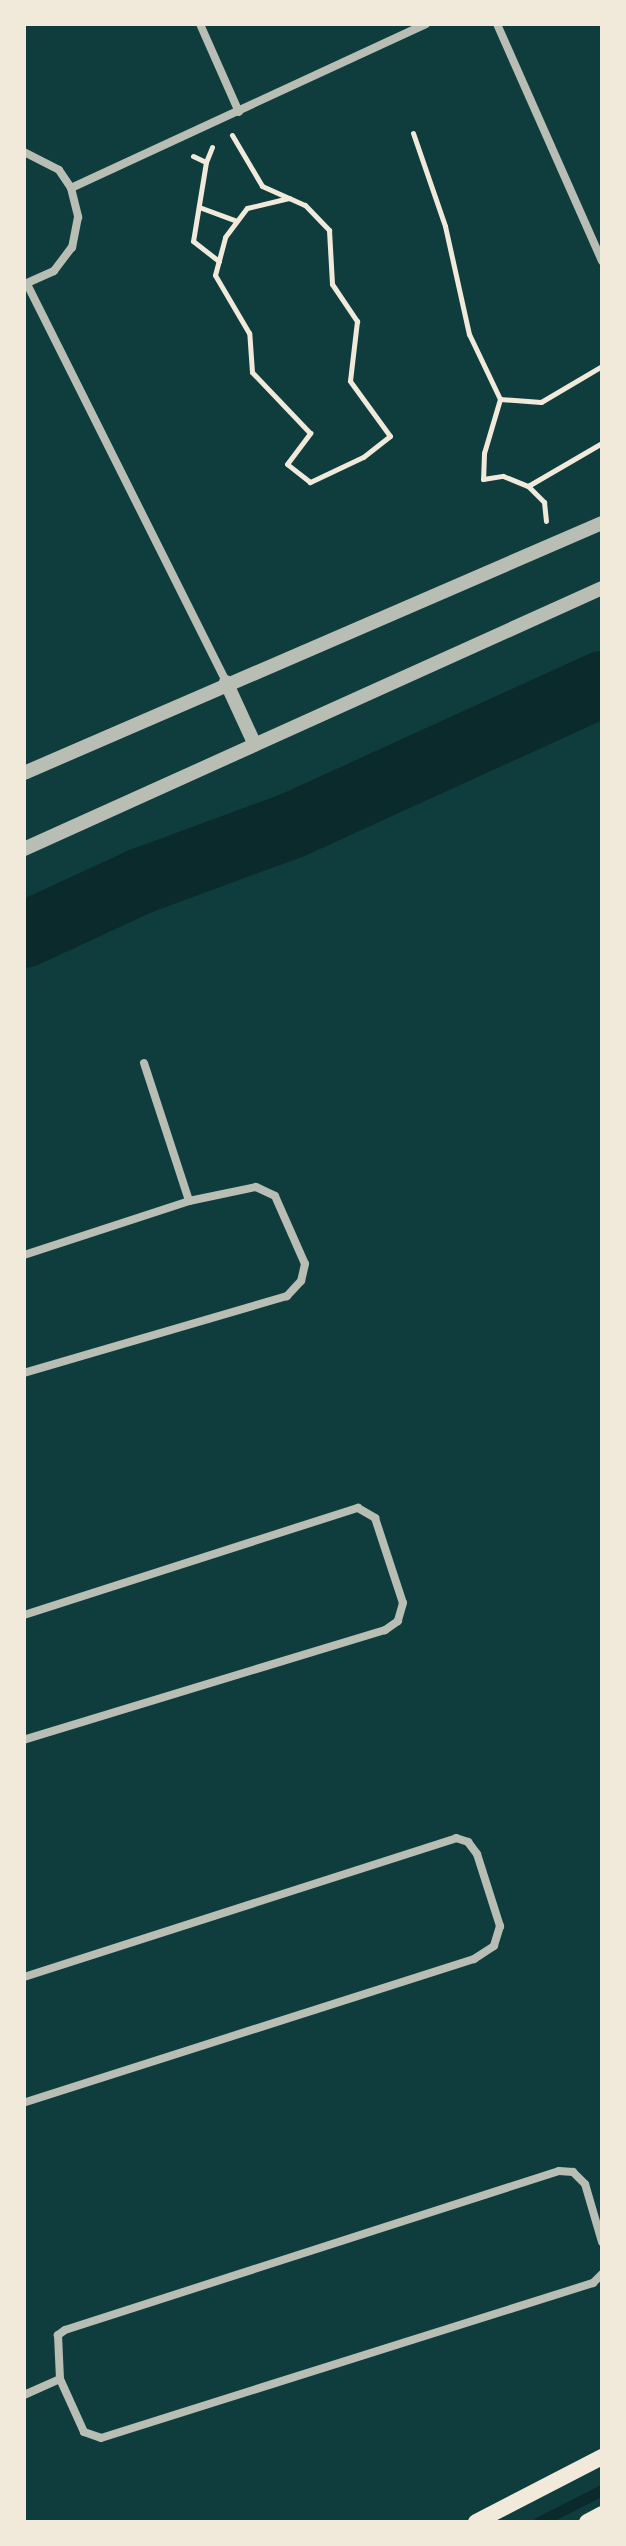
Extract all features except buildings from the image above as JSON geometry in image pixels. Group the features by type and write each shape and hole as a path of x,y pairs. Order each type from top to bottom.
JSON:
{"main road":[{"path":"476,2522 602,2457"},
{"path":"587,2522 602,2514"}],"street":[{"path":"200,24 239,112"},
{"path":"71,188 224,120 426,24"},
{"path":"497,24 602,261"},
{"path":"24,152 59,170 71,188 78,217 72,247 54,271 26,284 255,745"},
{"path":"24,773 226,682 602,523"},
{"path":"24,849 602,588"},
{"path":"144,1063 189,1201"},
{"path":"24,1255 189,1201 240,1188 270,1192 305,1264 301,1281 287,1296 24,1373"},
{"path":"24,1615 358,1508 375,1518 403,1603 398,1621 385,1630 24,1740"},
{"path":"24,1977 456,1838 468,1842 477,1854 500,1926 494,1946 474,1959 24,2103"},
{"path":"602,2242 590,2195 577,2175 559,2171 65,2330 58,2335 60,2379 84,2432 101,2438 583,2286 602,2274"},
{"path":"24,2395 60,2379"}],"path":[{"path":"224,120 262,186 305,205 329,230 332,284 357,321 350,381 390,436 363,457 310,482 287,464 310,433 252,372 249,333 215,275 225,237 247,208 289,198"},
{"path":"413,133 445,226 469,334 500,399 483,479 503,476 528,486 544,502 549,544"},
{"path":"206,162 193,241 219,261"},
{"path":"199,207 237,221"},
{"path":"500,399 541,402 602,366"},
{"path":"528,486 602,443"}],"waterway":[{"path":"24,935 141,881 293,825 602,684"},
{"path":"539,2522 602,2490"}]}
